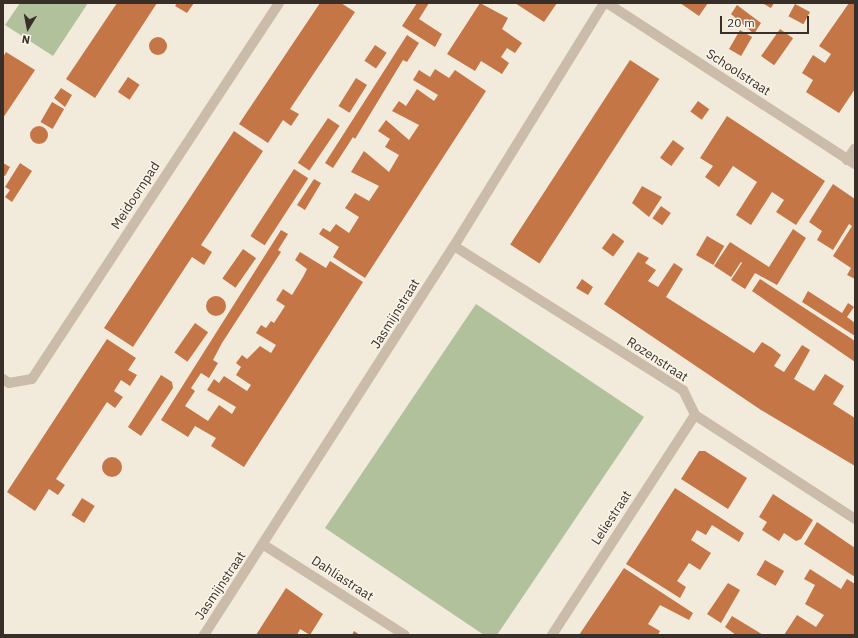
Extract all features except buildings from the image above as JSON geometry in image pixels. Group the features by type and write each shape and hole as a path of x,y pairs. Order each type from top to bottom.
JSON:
{"street":[{"name":"Meidoornpad","path":"3,379 9,383 32,379 279,3"},
{"name":"Jasmijnstraat","path":"204,635 264,545 454,246 604,3"},
{"name":"Schoolstraat","path":"607,3 851,162"},
{"path":"851,162 855,148"},
{"name":"Rozenstraat","path":"454,246 683,390 695,415"},
{"path":"695,415 855,519"},
{"name":"Leliestraat","path":"552,635 695,415"},
{"name":"Dahliastraat","path":"264,545 405,635"}],"green space":[{"path":"20,3 88,3 53,56 5,25"},
{"path":"476,304 644,417 497,635 484,635 325,528"}]}
